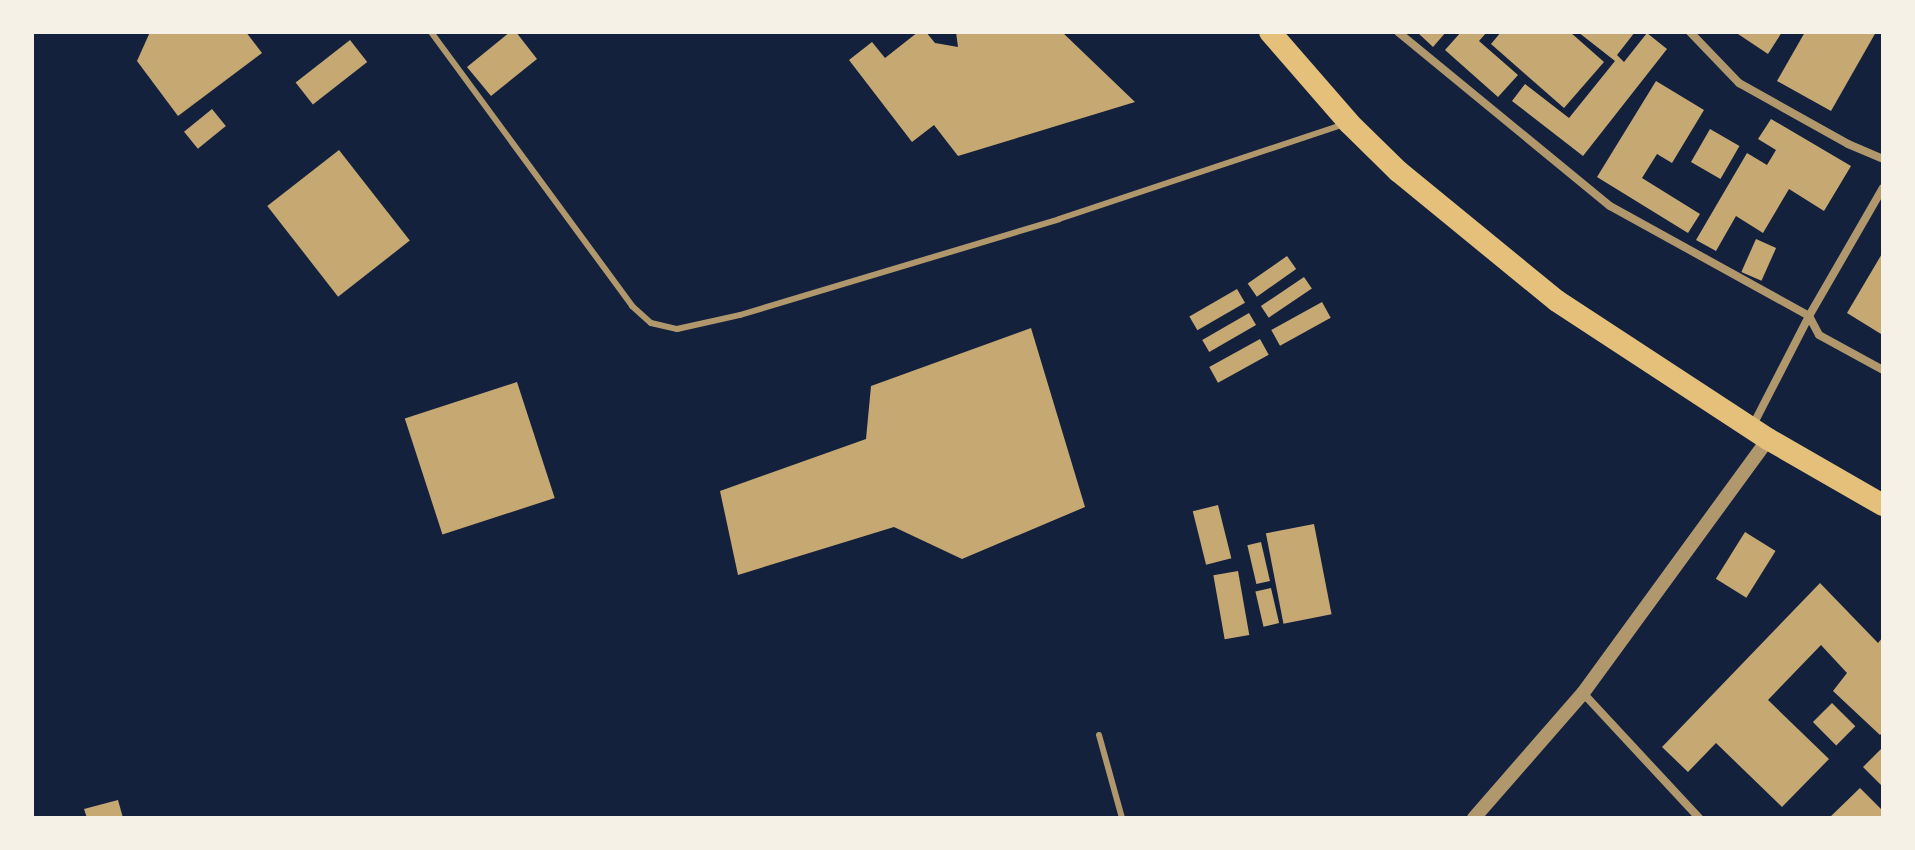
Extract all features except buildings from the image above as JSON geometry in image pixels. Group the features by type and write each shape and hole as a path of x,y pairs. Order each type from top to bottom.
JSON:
{"highway":[{"path":"1270,32 1349,123 1398,171 1557,301 1760,434 1883,505"}],"street":[{"path":"1398,32 1610,206 1809,316 1819,335 1883,370"},
{"path":"1690,32 1739,83 1848,144 1883,159"},
{"path":"1474,818 1583,693 1760,434 1809,316 1883,188"},
{"path":"1583,693 1699,818"}],"lane":[{"path":"431,32 632,306 651,323 677,329 740,315 1059,219 1349,123"},
{"path":"1099,735 1122,818"}]}
